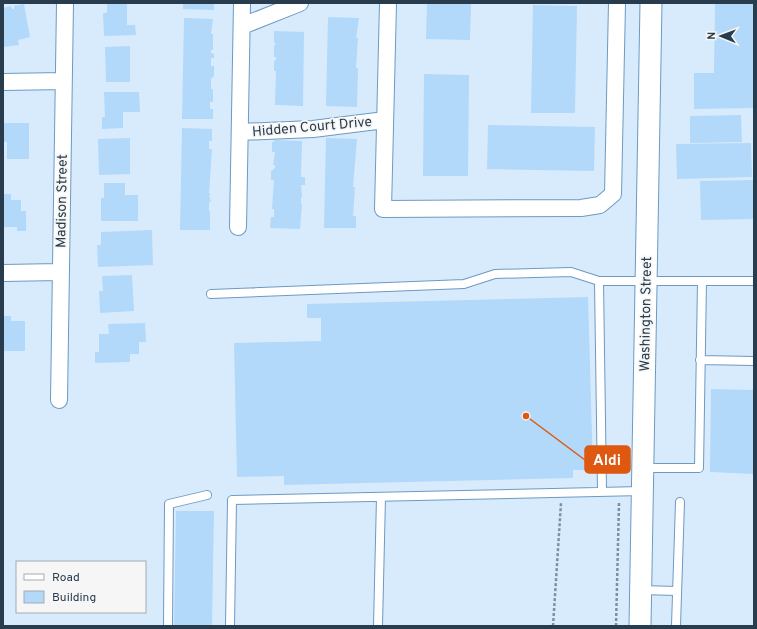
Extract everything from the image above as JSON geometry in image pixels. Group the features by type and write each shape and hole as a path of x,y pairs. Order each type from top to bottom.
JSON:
{"street":[{"name":"Madison Street","path":"59,400 59,272 65,3"},
{"name":"Hidden Court Drive","path":"238,227 242,3"},
{"path":"242,26 300,3"},
{"name":"Hidden Court Drive","path":"388,3 383,209 581,208 600,204 613,194 616,3"},
{"name":"Washington Street","path":"640,626 651,3"},
{"path":"3,82 63,81"},
{"name":"Hidden Court Drive","path":"240,132 313,129 385,120"},
{"path":"3,273 59,272"}],"lane":[{"path":"211,294 464,284 495,274 571,272 599,281 754,281"},
{"path":"599,281 602,491"},
{"path":"643,468 699,468 702,281"},
{"path":"700,360 754,361"},
{"path":"230,626 232,500 642,491"},
{"path":"168,626 170,504 207,495"},
{"path":"378,626 381,497"},
{"path":"676,626 680,502"},
{"path":"641,590 677,590"}],"path":[{"path":"616,626 619,491"},
{"path":"553,626 561,492"}],"building":[{"path":"107,3 127,3 127,25 135,25 136,35 104,36 103,13 107,13"},
{"path":"183,3 214,3 214,10 183,9"},
{"path":"427,3 471,3 470,40 426,39"},
{"path":"715,3 754,3 754,108 694,109 694,73 714,73"},
{"path":"24,4 30,37 18,40 19,45 3,47 3,8 11,6 12,9 14,9 14,6"},
{"path":"533,5 577,6 575,113 531,113"},
{"path":"328,17 359,18 356,38 358,38 356,68 358,68 357,107 326,106"},
{"path":"184,18 213,19 211,34 213,34 213,50 211,50 211,53 214,54 214,58 211,58 211,66 214,66 214,76 211,79 213,102 210,102 210,109 213,109 213,119 182,119"},
{"path":"274,31 304,32 303,106 275,105 276,71 274,71 274,62 276,57 274,57 274,47 276,43 274,43"},
{"path":"130,46 130,82 106,82 105,47"},
{"path":"424,74 469,75 468,176 423,176"},
{"path":"104,92 139,92 140,112 123,112 123,128 102,129 102,117 105,117"},
{"path":"741,115 742,142 690,143 690,116"},
{"path":"3,123 29,123 29,159 7,159 7,142 3,142"},
{"path":"488,125 595,127 594,171 487,169"},
{"path":"182,128 212,129 212,141 209,141 209,149 212,149 209,193 211,195 209,195 211,202 209,202 210,230 180,230"},
{"path":"130,138 130,174 99,175 98,139"},
{"path":"326,138 357,139 353,187 355,187 353,216 356,216 356,228 324,228"},
{"path":"274,140 302,141 301,177 305,177 305,185 301,185 302,204 300,229 270,228 271,217 274,217 274,209 272,209 274,180 271,180 271,171 275,168 275,165 273,165 275,152 272,152 272,142 274,142"},
{"path":"751,143 752,177 677,179 676,144"},
{"path":"754,180 754,219 701,220 700,181"},
{"path":"104,183 125,183 125,195 138,195 138,221 101,221 101,198 104,198"},
{"path":"3,194 11,194 11,200 21,200 21,211 26,211 26,231 17,231 17,227 3,227"},
{"path":"152,230 153,265 98,267 97,245 101,245 101,232"},
{"path":"132,275 134,311 100,313 99,291 103,291 102,276"},
{"path":"588,297 593,470 573,470 573,478 284,485 284,476 237,477 234,343 321,341 321,318 307,318 307,304"},
{"path":"3,316 11,316 11,321 25,321 25,351 3,351"},
{"path":"145,323 146,342 139,342 139,354 130,354 130,362 95,363 95,352 99,352 99,334 109,334 108,324"},
{"path":"711,389 754,390 754,474 710,472"},
{"path":"176,511 214,511 212,626 174,626"}],"place":[{"name":"Aldi","path":"526,416"}]}
